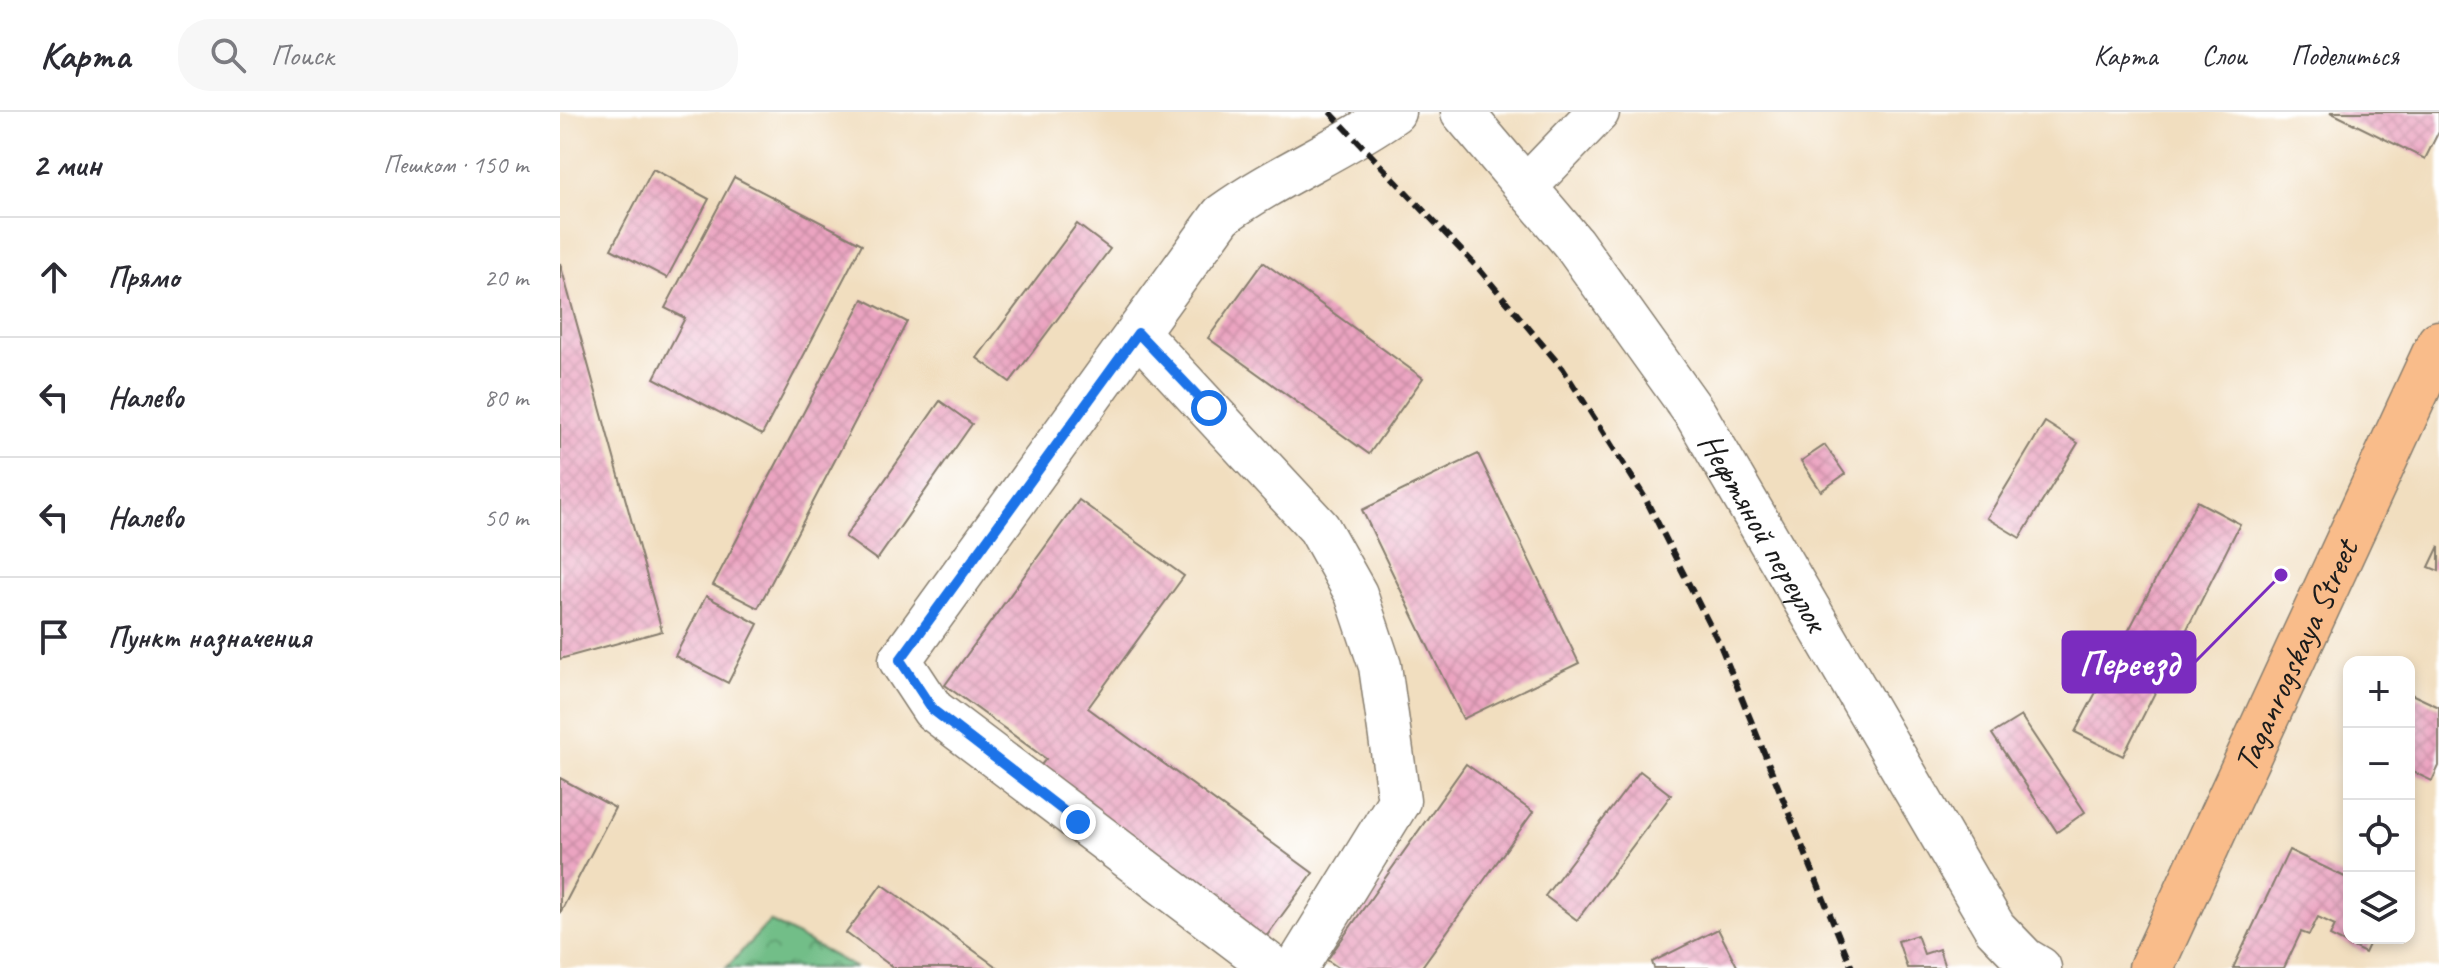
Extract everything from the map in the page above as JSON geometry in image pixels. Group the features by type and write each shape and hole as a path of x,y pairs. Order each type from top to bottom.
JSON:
{"main road":[{"name":"Taganrogskaya Street","path":"2151,968 2439,343"}],"street":[{"path":"1274,968 933,710 900,660 1222,215 1265,184 1358,138 1394,112"},
{"name":"Нефтяной переулок","path":"1462,112 1573,243 1696,415 1995,928 2025,959 2040,968"},
{"path":"1526,187 1598,112"},
{"path":"1138,333 1319,528 1356,594 1380,666 1399,801 1296,968"}],"green space":[{"path":"770,921 856,968 726,968"}],"building":[{"path":"2330,112 2439,112 2439,131 2425,159"},
{"path":"653,169 709,199 667,278 611,249"},
{"path":"734,177 862,244 762,435 654,378 685,318 665,308"},
{"path":"1077,224 1110,249 1010,382 977,358"},
{"path":"1263,262 1423,378 1369,454 1208,338"},
{"path":"560,263 662,631 560,659"},
{"path":"863,299 907,322 758,608 713,585"},
{"path":"940,401 972,424 877,560 845,537"},
{"path":"2045,422 2078,443 2020,538 1987,518"},
{"path":"1825,445 1845,474 1821,491 1801,461"},
{"path":"1478,454 1579,663 1463,719 1362,510"},
{"path":"1079,500 1184,576 1088,708 1313,873 1260,945 1036,771 1046,759 945,685"},
{"path":"2197,501 2240,524 2123,756 2075,732"},
{"path":"2439,546 2439,571 2429,567"},
{"path":"706,596 758,624 728,683 675,656"},
{"path":"2415,696 2439,707 2439,766 2432,781 2415,773"},
{"path":"2021,716 2085,812 2057,832 1992,734"},
{"path":"1466,764 1533,812 1421,968 1339,968 1327,960"},
{"path":"1640,771 1671,795 1577,920 1545,896"},
{"path":"560,778 615,808 560,913"},
{"path":"2289,850 2343,876 2343,942 2330,936 2335,925 2318,917 2309,935 2301,932 2284,968 2233,968"},
{"path":"882,884 998,968 894,968 846,933"},
{"path":"1718,929 1738,968 1654,968 1652,962"},
{"path":"1917,935 1924,954 1939,949 1945,968 1907,968 1898,941"},
{"path":"2346,944 2369,944 2365,953"}],"railway":[{"path":"1330,112 1479,269 1563,369 1644,496 1721,647 1852,968"}],"place":[{"name":"Переезд","path":"2281,575"}],"route":[{"path":"1078,822 933,710 900,660 1138,333 1209,408"}]}
